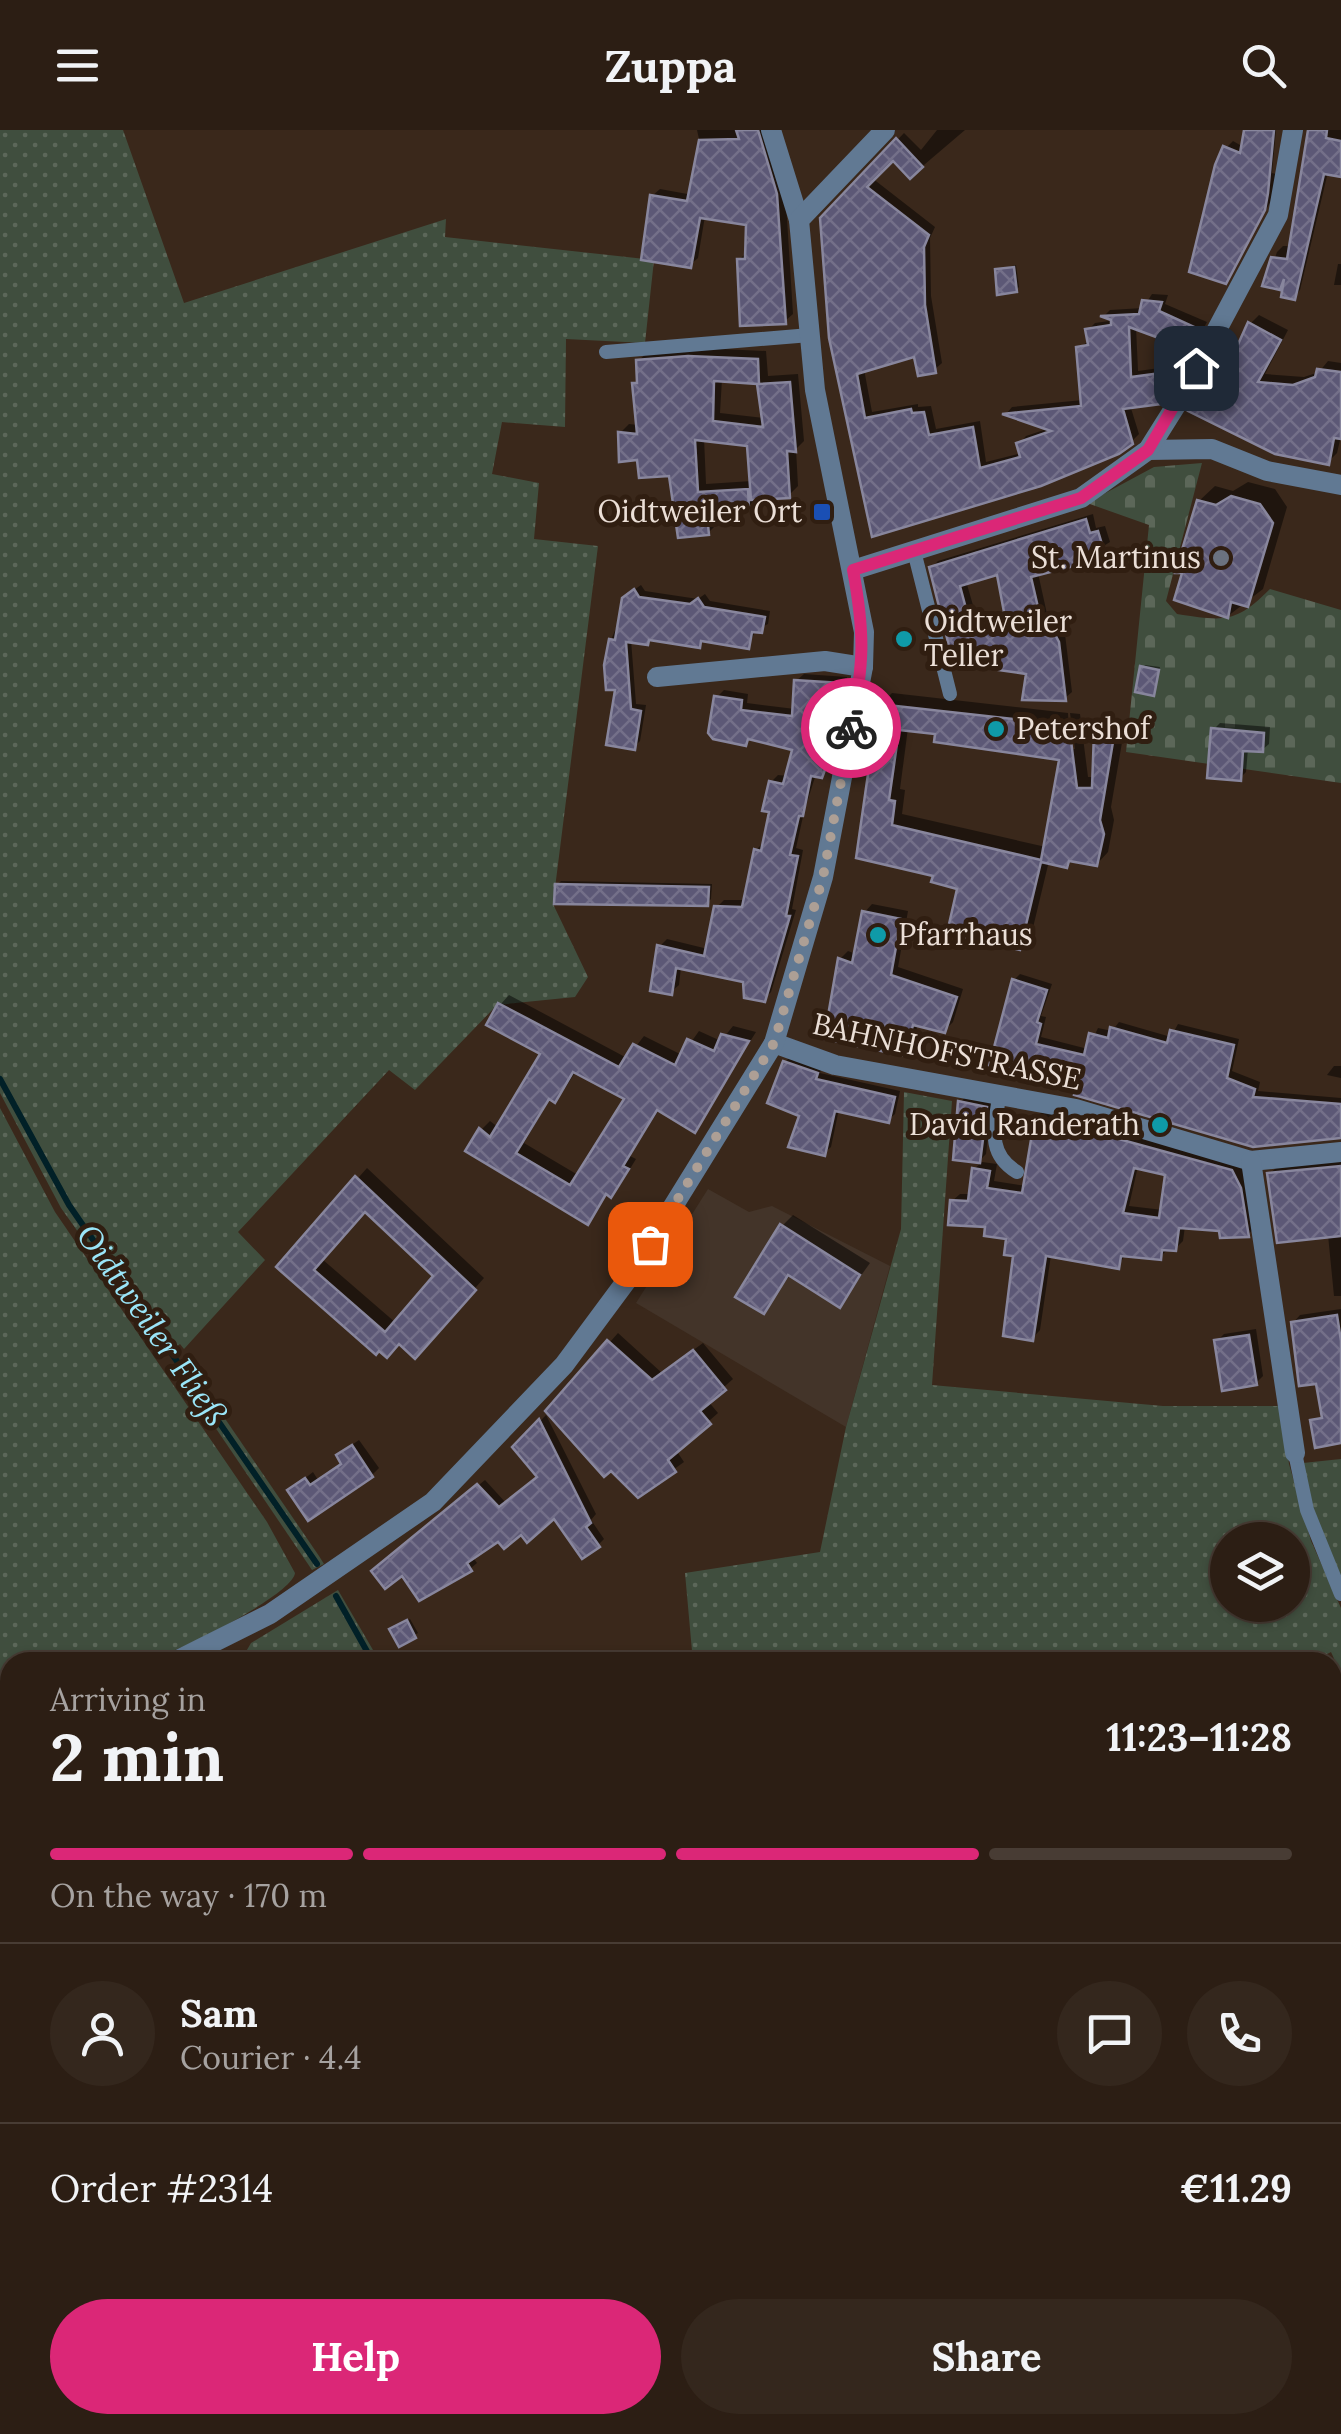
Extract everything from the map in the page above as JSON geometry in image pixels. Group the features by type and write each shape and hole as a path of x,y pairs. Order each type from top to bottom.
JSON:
{"street":[{"path":"198,1652 222,1642 316,1585 432,1502 564,1366 630,1276 774,1043 823,877 863,667 864,632 815,390 799,220 771,130"},
{"path":"799,220 884,130"},
{"path":"853,570 1081,498 1148,450 1278,215 1292,130"},
{"path":"1148,450 1212,449 1267,471 1341,485"},
{"path":"657,677 826,660 863,667"},
{"name":"BAHNHOFSTRASSE","path":"774,1043 835,1065 1076,1108 1251,1161 1341,1152"},
{"path":"1251,1161 1296,1453"}],"lane":[{"path":"606,352 810,335"},
{"path":"914,550 950,694"},
{"path":"999,1096 994,1146 1001,1160 1016,1172"},
{"path":"1296,1453 1307,1510 1341,1594"}],"shaded area":[{"path":"708,1189 749,1212 772,1206 890,1266 846,1427 636,1303"}],"green space":[{"path":"0,130 123,130 184,303 446,219 445,237 654,260 645,343 566,339 565,427 502,422 492,474 539,483 534,539 598,546 553,904 588,977 575,997 497,1005 415,1090 389,1070 238,1232 265,1260 184,1349 180,1344 166,1355 61,1208 0,1093"},
{"path":"1202,463 1166,601 1177,614 1228,617 1247,609 1270,589 1341,610 1341,783 1126,752 1149,525 1087,503 1154,467"},
{"path":"904,1092 952,1101 932,1385 1163,1406 1281,1406 1289,1464 1306,1522 1210,1522 1210,1622 1310,1622 1310,1538 1341,1608 1341,1652 692,1652 685,1573 820,1552 846,1427 901,1229"},
{"path":"0,1108 55,1212 267,1522 295,1573 289,1583 253,1610 168,1652 0,1652"},
{"path":"187,1363 324,1564 312,1570 179,1374"},
{"path":"1341,1459 1341,1585 1315,1517 1303,1463"},
{"path":"338,1590 374,1652 246,1652 251,1643"}],"building":[{"path":"736,130 758,130 777,194 786,324 740,326 737,259 745,259 746,225 700,218 691,268 641,260 650,195 687,201 699,140 739,139"},
{"path":"1244,130 1274,130 1268,193 1265,210 1226,284 1189,272 1215,165 1223,146 1240,153"},
{"path":"1308,130 1327,130 1326,138 1341,141 1341,177 1324,174 1295,300 1281,297 1284,279 1280,290 1262,286 1271,257 1287,259"},
{"path":"896,138 923,167 910,179 893,161 867,187 929,235 924,247 925,305 936,373 918,376 914,357 857,374 865,418 911,409 912,413 924,412 929,435 973,427 980,468 1020,457 1016,443 1051,431 1002,414 1081,406 1076,347 1088,345 1085,329 1111,325 1111,320 1100,316 1139,314 1142,300 1162,302 1159,311 1201,330 1161,404 1123,409 1133,444 1119,454 1041,486 872,537 829,338 820,218","holes":["1129,327 1175,344 1161,373 1131,377"]},
{"path":"1014,267 1017,292 997,295 995,269"},
{"path":"1248,322 1281,340 1258,382 1293,385 1315,377 1317,369 1341,372 1341,439 1334,438 1329,465 1275,454 1188,411 1210,372 1223,378"},
{"path":"688,356 758,359 759,384 790,382 796,452 787,451 790,498 751,500 747,446 695,440 698,492 748,489 749,509 707,514 709,535 678,538 669,476 639,478 637,460 619,462 618,432 637,434 632,383 637,383 636,360","holes":["714,381 757,384 763,427 713,421"]},
{"name":"St. Martinus","path":"1231,496 1260,504 1273,523 1248,607 1231,602 1228,618 1174,600 1182,573 1175,573 1197,500 1216,505"},
{"path":"1086,519 1090,533 1098,531 1104,551 1076,561 1078,565 1031,577 1043,629 1052,629 1059,642 1066,701 1022,700 1026,674 984,668 986,659 951,654 929,567","holes":["997,575 1007,628 972,631 960,586"]},
{"path":"634,589 639,597 690,604 698,598 704,607 765,617 762,633 752,632 749,649 701,641 700,648 649,640 648,645 626,642 631,709 641,711 635,750 606,745 615,690 606,690 604,665 609,639 615,640 622,598"},
{"path":"1140,666 1159,670 1154,696 1135,692"},
{"path":"794,680 841,683 829,759 822,778 811,776 803,816 799,816 790,855 798,856 786,916 790,916 765,1002 744,998 743,982 676,968 672,995 650,991 657,945 704,956 714,906 742,907 754,849 761,851 769,812 762,811 769,781 783,784 792,750 748,739 746,746 713,739 708,733 714,696 742,700 741,710 792,716"},
{"path":"878,704 1069,725 1077,788 1092,788 1094,732 1114,736 1097,866 1069,861 1067,868 1041,862 1020,950 947,933 957,889 931,882 933,876 856,858","holes":["899,730 935,734 934,742 1059,760 1041,860 892,825 895,801 889,800"]},
{"path":"1211,728 1264,733 1263,752 1243,751 1241,781 1207,778"},
{"path":"555,884 709,887 708,906 554,904"},
{"path":"862,911 901,919 891,975 957,997 945,1033 913,1025 905,1056 824,1039 838,958 852,963"},
{"path":"1012,979 1047,990 1037,1022 1041,1024 1036,1044 1084,1055 1089,1033 1108,1038 1110,1027 1167,1043 1170,1030 1234,1045 1227,1078 1255,1089 1253,1097 1341,1104 1341,1138 1253,1147 1074,1095 1078,1080 1036,1069 1033,1082 988,1070"},
{"path":"498,1003 619,1067 633,1044 675,1065 687,1039 714,1051 721,1034 749,1041 695,1133 657,1110 623,1166 629,1169 611,1198 606,1194 588,1225 465,1151 479,1128 490,1137 540,1054 486,1025","holes":["573,1072 624,1099 570,1185 516,1153 549,1099 555,1103"]},
{"path":"783,1061 818,1073 816,1079 895,1097 889,1123 835,1111 825,1156 788,1147 799,1116 767,1103"},
{"path":"958,1101 987,1107 980,1163 953,1160"},
{"path":"1035,1116 1232,1170 1241,1188 1249,1237 1220,1238 1219,1231 1179,1228 1176,1251 1162,1250 1161,1260 1121,1256 1119,1269 1046,1256 1033,1341 1003,1336 1013,1256 1004,1255 1006,1239 984,1236 985,1227 948,1225 950,1200 968,1201 972,1168 990,1171 987,1188 1022,1193","holes":["1134,1168 1165,1175 1159,1218 1123,1213"]},
{"path":"1341,1166 1341,1236 1277,1243 1267,1173"},
{"path":"355,1176 476,1290 415,1359 399,1344 387,1358 379,1351 376,1355 276,1267","holes":["365,1212 433,1276 385,1332 314,1270"]},
{"path":"780,1224 860,1275 840,1308 788,1275 764,1314 735,1297"},
{"path":"1337,1315 1341,1341 1341,1443 1315,1448 1310,1420 1322,1418 1316,1384 1299,1386 1291,1322"},
{"path":"1249,1335 1257,1385 1222,1391 1214,1340"},
{"path":"607,1340 652,1380 693,1350 726,1390 700,1411 711,1424 668,1460 676,1472 638,1498 611,1471 604,1477 545,1411"},
{"path":"539,1419 591,1523 586,1527 600,1547 582,1559 554,1519 527,1543 521,1535 504,1549 498,1542 467,1563 472,1571 419,1601 402,1576 385,1589 371,1571 477,1484 499,1507 537,1477 512,1447"},
{"path":"352,1445 373,1477 308,1521 287,1490 305,1478 310,1485 341,1464 336,1455"},
{"path":"407,1620 416,1638 399,1647 389,1629"}],"waterway":[{"name":"Oidtweiler Fließ","path":"0,1079 69,1205 317,1564"},
{"name":"Oidtweiler Fließ","path":"336,1596 367,1652"}],"way so far":[{"path":"650,1244 774,1043 823,877 851,728"}],"place":[{"name":"Oidtweiler Ort","path":"822,512"},
{"name":"St. Martinus","path":"1221,558"},
{"name":"Oidtweiler Teller","path":"904,639"},
{"name":"Petershof","path":"996,729"},
{"name":"Pfarrhaus","path":"878,935"},
{"name":"David Randerath","path":"1160,1125"}],"route":[{"path":"851,728 863,667 864,632 853,570 1081,498 1148,450 1196,368"}]}
